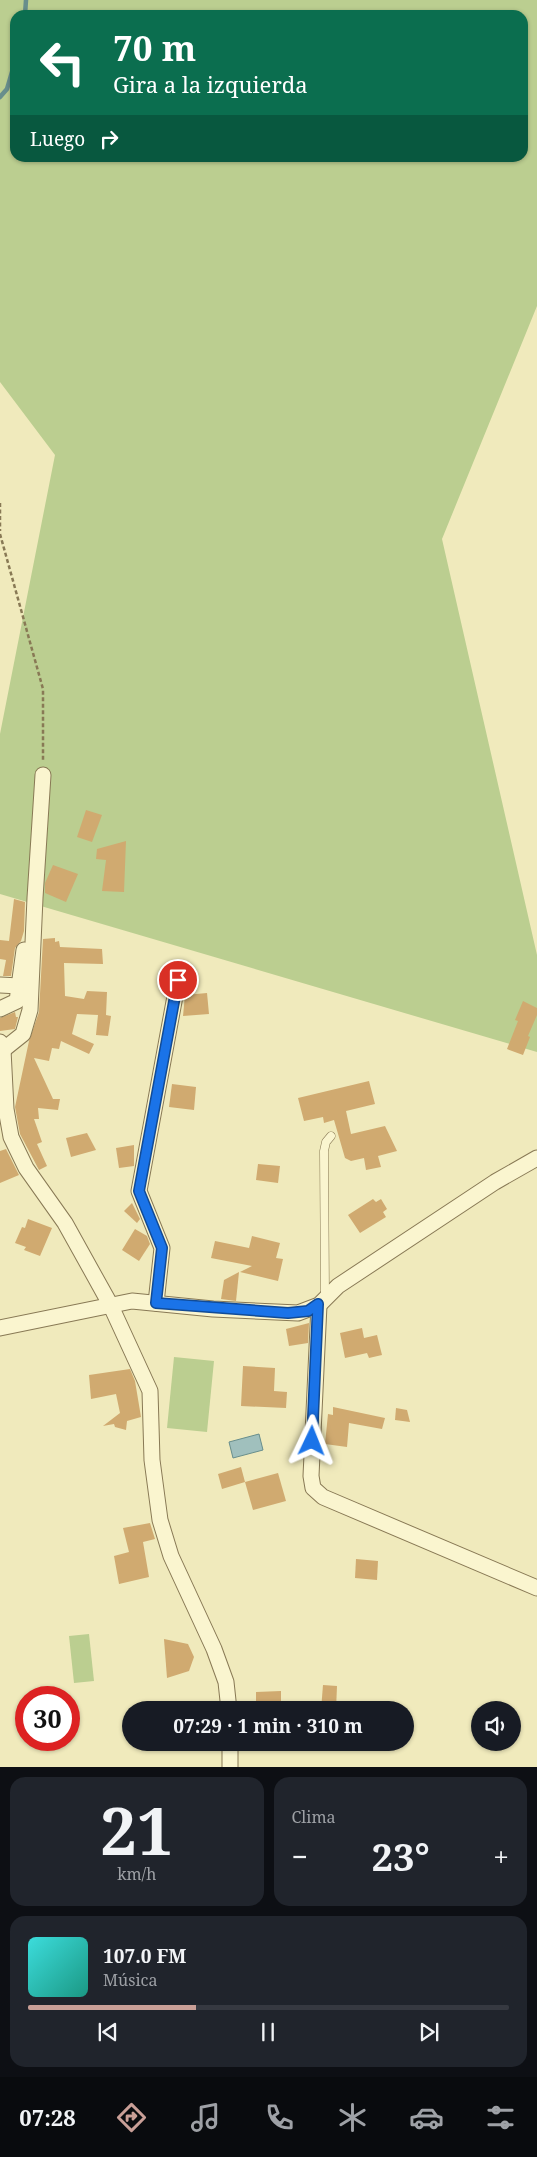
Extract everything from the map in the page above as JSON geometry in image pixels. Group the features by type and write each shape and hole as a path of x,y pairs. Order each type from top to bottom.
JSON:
{"street":[{"path":"43,775 34,898 30,1010 23,1034 1,1046 6,1110 11,1137 26,1168 65,1223 110,1304 150,1390 152,1460 160,1520 171,1556 214,1650 226,1682 228,1701"},
{"path":"0,1010 17,1001 29,912 34,898"},
{"path":"156,1303 162,1248 139,1191 178,980"},
{"path":"0,985 19,986"},
{"path":"0,1328 132,1301 288,1313 308,1311 338,1286 475,1195 537,1158"},
{"path":"322,1301 311,1476 313,1488 324,1497 537,1588"},
{"path":"230,1751 230,1767"}],"lane":[{"path":"322,1301 324,1151 326,1142 331,1136"}],"path":[{"path":"0,503 2,509 0,532 43,689 43,775"}],"green space":[{"path":"0,0 537,0 537,306 442,539 537,955 537,1052 0,894 0,734 55,455 0,382"},
{"path":"174,1357 214,1361 207,1432 167,1428"},
{"path":"89,1634 94,1681 74,1683 69,1636"}],"water":[{"path":"259,1434 263,1450 233,1458 229,1442"}],"building":[{"path":"86,810 102,815 92,842 77,837"},
{"path":"126,841 124,892 102,891 106,860 96,859 97,849"},
{"path":"53,865 78,874 66,902 45,893 45,883"},
{"path":"14,899 25,902 24,931 21,941 15,948 11,976 3,976 6,960 0,959 0,940 9,941"},
{"path":"55,938 55,942 59,941 60,947 102,949 103,964 64,963 65,996 84,999 87,991 107,992 106,1015 111,1016 108,1036 96,1035 98,1015 77,1014 72,1034 94,1044 89,1054 61,1041 59,1049 52,1048 49,1061 34,1058 53,1099 60,1099 58,1110 38,1108 39,1119 34,1119 42,1142 37,1144 47,1166 39,1170 20,1134 15,1107 29,1041 39,1012 43,939"},
{"path":"207,993 209,1014 183,1016 185,995"},
{"path":"523,1001 537,1008 537,1015 528,1036 530,1037 523,1055 507,1049 518,1021 515,1020"},
{"path":"15,1012 16,1017 18,1017 15,1029 0,1031 0,1018"},
{"path":"369,1081 375,1104 346,1111 351,1134 385,1126 397,1151 378,1156 381,1167 366,1170 364,1158 351,1161 345,1158 334,1120 324,1123 323,1117 304,1121 298,1098"},
{"path":"172,1084 196,1087 194,1110 169,1107"},
{"path":"87,1133 96,1150 71,1157 66,1138"},
{"path":"134,1145 134,1166 119,1168 116,1148"},
{"path":"6,1149 19,1175 0,1183 0,1151"},
{"path":"258,1164 280,1166 278,1183 256,1180"},
{"path":"373,1199 376,1202 381,1199 387,1209 383,1212 386,1217 360,1233 348,1215"},
{"path":"132,1203 140,1219 137,1223 124,1211"},
{"path":"28,1219 52,1228 40,1256 24,1250 26,1247 15,1243 22,1227 25,1228"},
{"path":"135,1229 147,1236 150,1244 139,1261 122,1250"},
{"path":"252,1236 280,1243 276,1258 283,1259 278,1281 240,1272 252,1266 211,1258 215,1241 249,1248"},
{"path":"239,1272 236,1301 221,1299 224,1280"},
{"path":"309,1323 308,1343 289,1346 286,1329"},
{"path":"362,1328 364,1338 377,1335 382,1355 369,1358 367,1353 345,1358 340,1333"},
{"path":"243,1366 275,1368 274,1391 287,1392 286,1408 241,1406"},
{"path":"130,1369 135,1381 141,1417 127,1421 126,1430 115,1427 114,1424 103,1426 120,1413 116,1394 91,1399 89,1375"},
{"path":"333,1407 385,1418 382,1429 349,1423 347,1447 325,1444 328,1414 333,1415"},
{"path":"396,1408 407,1410 410,1422 395,1420"},
{"path":"241,1467 245,1482 222,1489 218,1474"},
{"path":"278,1473 286,1501 253,1510 245,1482"},
{"path":"150,1523 155,1539 143,1542 149,1577 119,1584 114,1556 129,1552 123,1528"},
{"path":"356,1559 378,1561 377,1580 355,1578"},
{"path":"164,1639 188,1644 194,1657 189,1671 167,1678"},
{"path":"323,1685 337,1686 336,1701 322,1701"},
{"path":"281,1691 281,1701 256,1701 256,1692"}],"waterway":[{"path":"25,10 26,0"},
{"path":"0,97 7,89 10,79"}],"route":[{"path":"178,980 139,1191 162,1248 156,1303 213,1309 288,1313 308,1311 318,1304 312,1441"}]}
